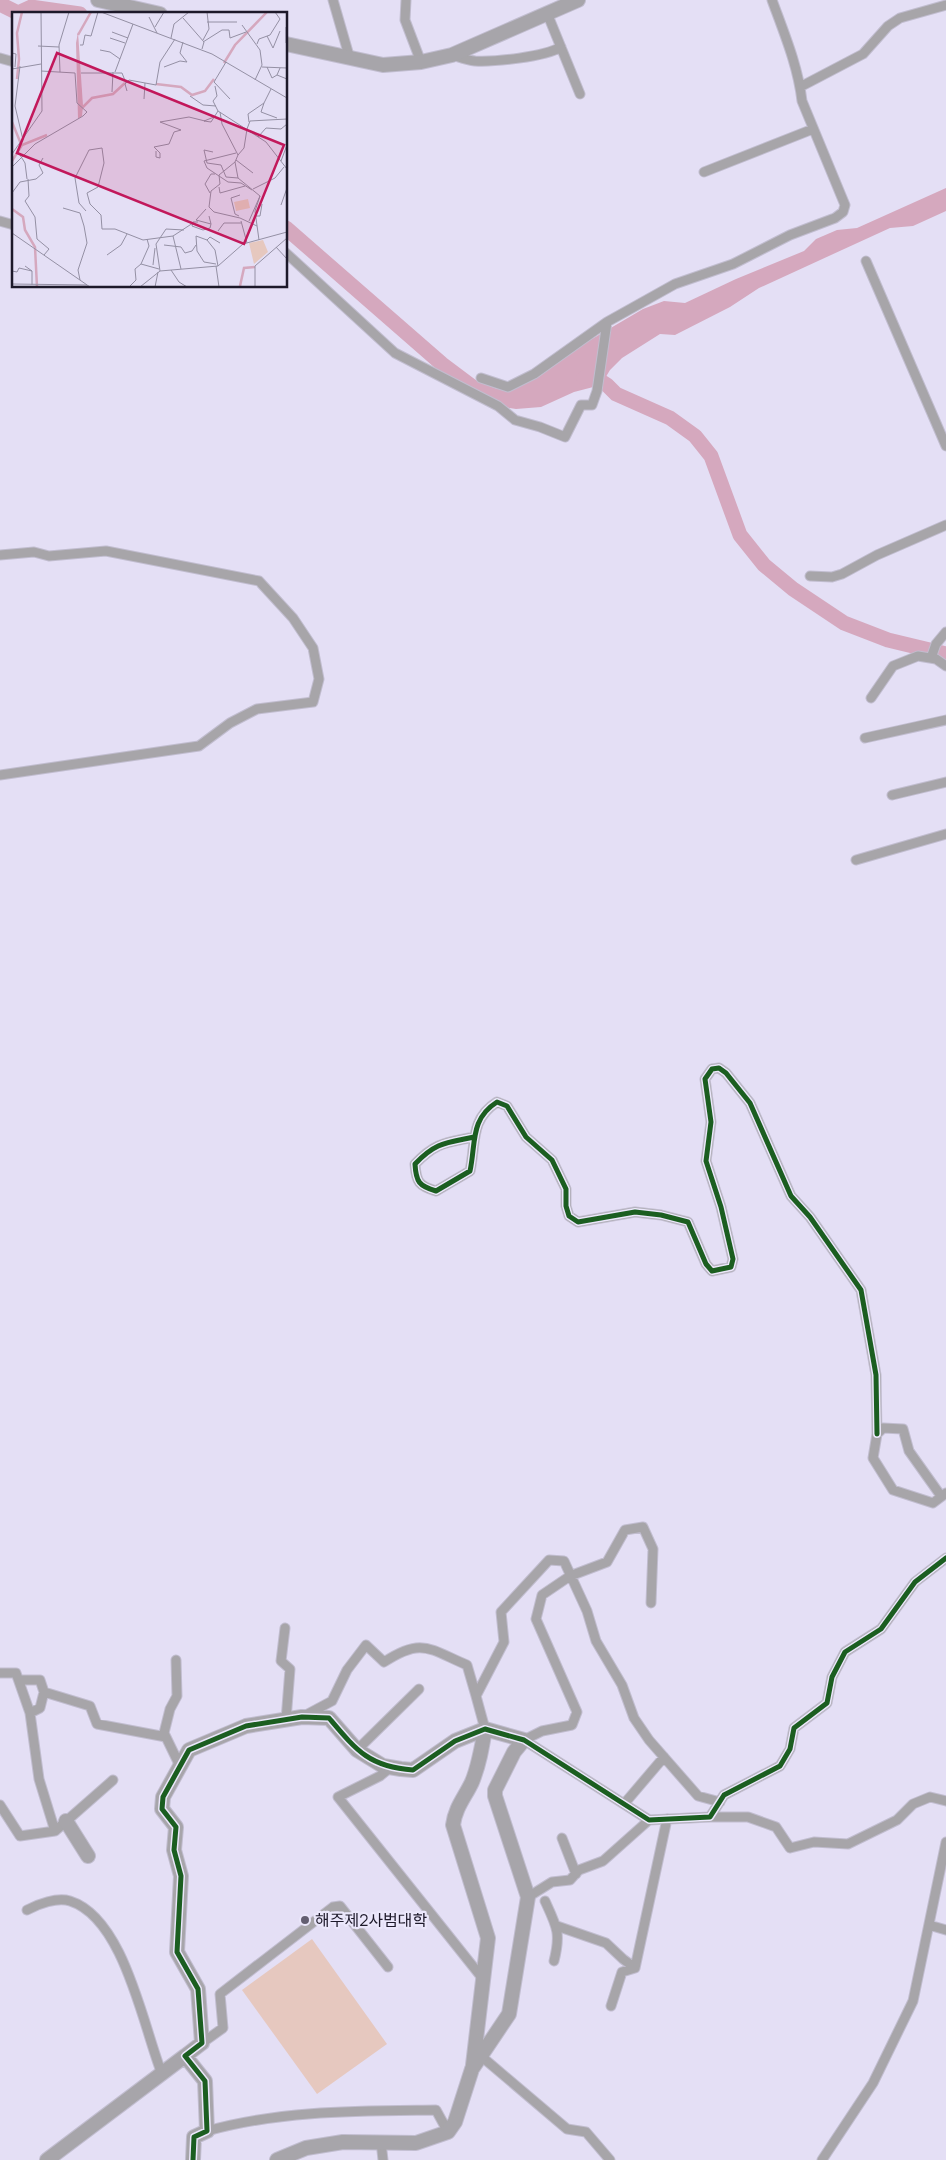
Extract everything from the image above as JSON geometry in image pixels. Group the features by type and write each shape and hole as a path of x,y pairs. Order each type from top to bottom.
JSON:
{"street":[{"path":"98,0 121,2 154,12"},
{"path":"333,0 350,59"},
{"path":"406,0 405,20 421,62"},
{"path":"288,44 383,65 421,62 452,55 578,0"},
{"path":"481,378 508,387 534,374 607,325 675,284 733,264 790,235 835,218 843,212 845,205 802,101 788,45 772,0"},
{"path":"800,87 863,54 888,26 900,18 946,5"},
{"path":"547,13 580,94"},
{"path":"452,55 474,61 537,56 552,52 560,47"},
{"path":"704,172 813,129"},
{"path":"288,255 395,353 498,406 515,420 565,437 581,405 592,405 597,390 607,325"},
{"path":"866,261 946,446"},
{"path":"810,576 832,577 842,574 877,555 946,525"},
{"path":"0,555 34,552 49,556 106,551 259,581 293,618 313,648 319,679 313,702 257,709 230,723 198,746 0,775"},
{"path":"932,657 936,644 946,632"},
{"path":"871,698 893,666 918,656 932,657 946,666"},
{"path":"865,738 946,720"},
{"path":"892,795 946,782"},
{"path":"856,860 946,834"},
{"path":"474,1137 438,1145 416,1164 416,1178 424,1188 436,1191 470,1171 474,1137 475,1127 488,1108 498,1102 507,1106 526,1137 552,1160 566,1189 566,1206 569,1216 578,1222 635,1212 661,1215 688,1222 706,1264 712,1271 724,1270 731,1267 733,1259 721,1207 706,1161 711,1122 706,1079 712,1069 719,1068 726,1073 750,1104 791,1196 810,1217 861,1290 876,1375 877,1434 873,1458 892,1490 933,1503 944,1494 909,1451 903,1429 883,1428 877,1434"},
{"path":"472,2070 510,2014 528,1897 494,1790 514,1752 524,1740 542,1731 572,1725 577,1712 536,1619 542,1596 570,1576 607,1562 625,1530 643,1527 653,1549 650,1603"},
{"path":"710,1817 724,1795 780,1766 790,1749 794,1728 827,1703 832,1677 844,1652 882,1629 915,1582 946,1558"},
{"path":"476,1696 504,1642 501,1612 549,1560 564,1562 587,1611 596,1641 622,1685 634,1718 664,1757 698,1796 720,1802"},
{"path":"285,1628 281,1661 290,1669 286,1720"},
{"path":"277,2160 306,2148 343,2142 416,2143 448,2132 455,2122 472,2070 488,1938 452,1824 454,1813 471,1783 481,1755 484,1729 467,1665 424,1646 403,1650 384,1662 366,1645 347,1670 332,1700 302,1717"},
{"path":"176,1660 177,1696 170,1710 164,1734 180,1766"},
{"path":"2,1672 16,1673 19,1680 30,1713 40,1779 55,1831"},
{"path":"19,1680 40,1680 44,1692 40,1708 30,1713"},
{"path":"357,1750 419,1689"},
{"path":"44,1692 90,1706 97,1724 166,1737"},
{"path":"202,2043 198,1989 177,1952 181,1876 174,1850 176,1827 162,1809 162,1797 189,1750 246,1726 302,1717 329,1718 357,1750 383,1766 413,1770 455,1741 484,1729 524,1740 650,1820 748,1817 776,1827 790,1848 814,1842 848,1844 897,1820 913,1804 930,1797 946,1802"},
{"path":"624,1804 664,1757"},
{"path":"392,1766 380,1776 338,1798 483,1979"},
{"path":"0,1805 20,1836 55,1831 113,1780"},
{"path":"635,1968 666,1819"},
{"path":"528,1897 552,1882 570,1880 579,1870 603,1861 650,1820"},
{"path":"66,1821 88,1856"},
{"path":"562,1838 576,1874"},
{"path":"822,2160 873,2083 913,2001 946,1842"},
{"path":"26,1910 43,1901 69,1900 91,1913 108,1930 129,1974 162,2074"},
{"path":"545,1901 557,1926 559,1941 554,1962"},
{"path":"48,2160 223,2028 220,1994 333,1907 340,1906 388,1967"},
{"path":"929,1925 946,1930"},
{"path":"557,1926 606,1942 635,1968"},
{"path":"611,2006 622,1972 635,1968"},
{"path":"185,2056 205,2081 207,2131"},
{"path":"481,2056 568,2129 586,2132 610,2160"},
{"path":"193,2160 194,2137 207,2131 238,2122 307,2112 436,2110 448,2132"},
{"path":"381,2142 383,2160"}],"shaded area":[{"path":"946,188 946,211 913,226 890,228 759,288 730,307 675,335 660,334 622,358 610,370 601,385 574,392 541,407 516,409 504,407 474,388 512,389 537,378 580,346 643,309 664,301 685,303 736,279 804,251 816,239 837,230 857,228"},
{"path":"312,1939 387,2044 317,2094 242,1990"}],"waterway":[{"path":"0,4 16,12"},
{"path":"20,12 31,7 66,12"},
{"path":"288,230 442,364 474,388 492,395"},
{"path":"584,378 596,378 616,394 670,418 695,436 711,456 740,535 764,565 793,589 844,623 888,640 946,654"}],"cycle path":[{"path":"474,1137 442,1144 422,1157 415,1164 416,1175 422,1185 436,1191 470,1171 478,1124 488,1109 497,1102 507,1106 526,1137 552,1160 566,1189 566,1206 569,1216 578,1222 635,1212 661,1215 688,1222 706,1264 712,1271 731,1267 733,1259 721,1207 706,1161 711,1122 705,1079 712,1069 719,1068 726,1073 750,1103 791,1196 810,1217 861,1290 876,1375 877,1434"},
{"path":"193,2160 194,2137 207,2131 205,2081 185,2056 202,2043 198,1989 177,1952 181,1876 174,1850 176,1827 162,1809 163,1797 189,1750 246,1726 302,1717 329,1718 356,1748 374,1761 413,1770 455,1741 485,1729 524,1740 649,1820 710,1817 724,1795 780,1766 790,1749 794,1728 827,1703 832,1677 845,1652 881,1629 915,1582 946,1558"}],"place":[{"name":"해주제2사범대학","path":"305,1920"}]}
